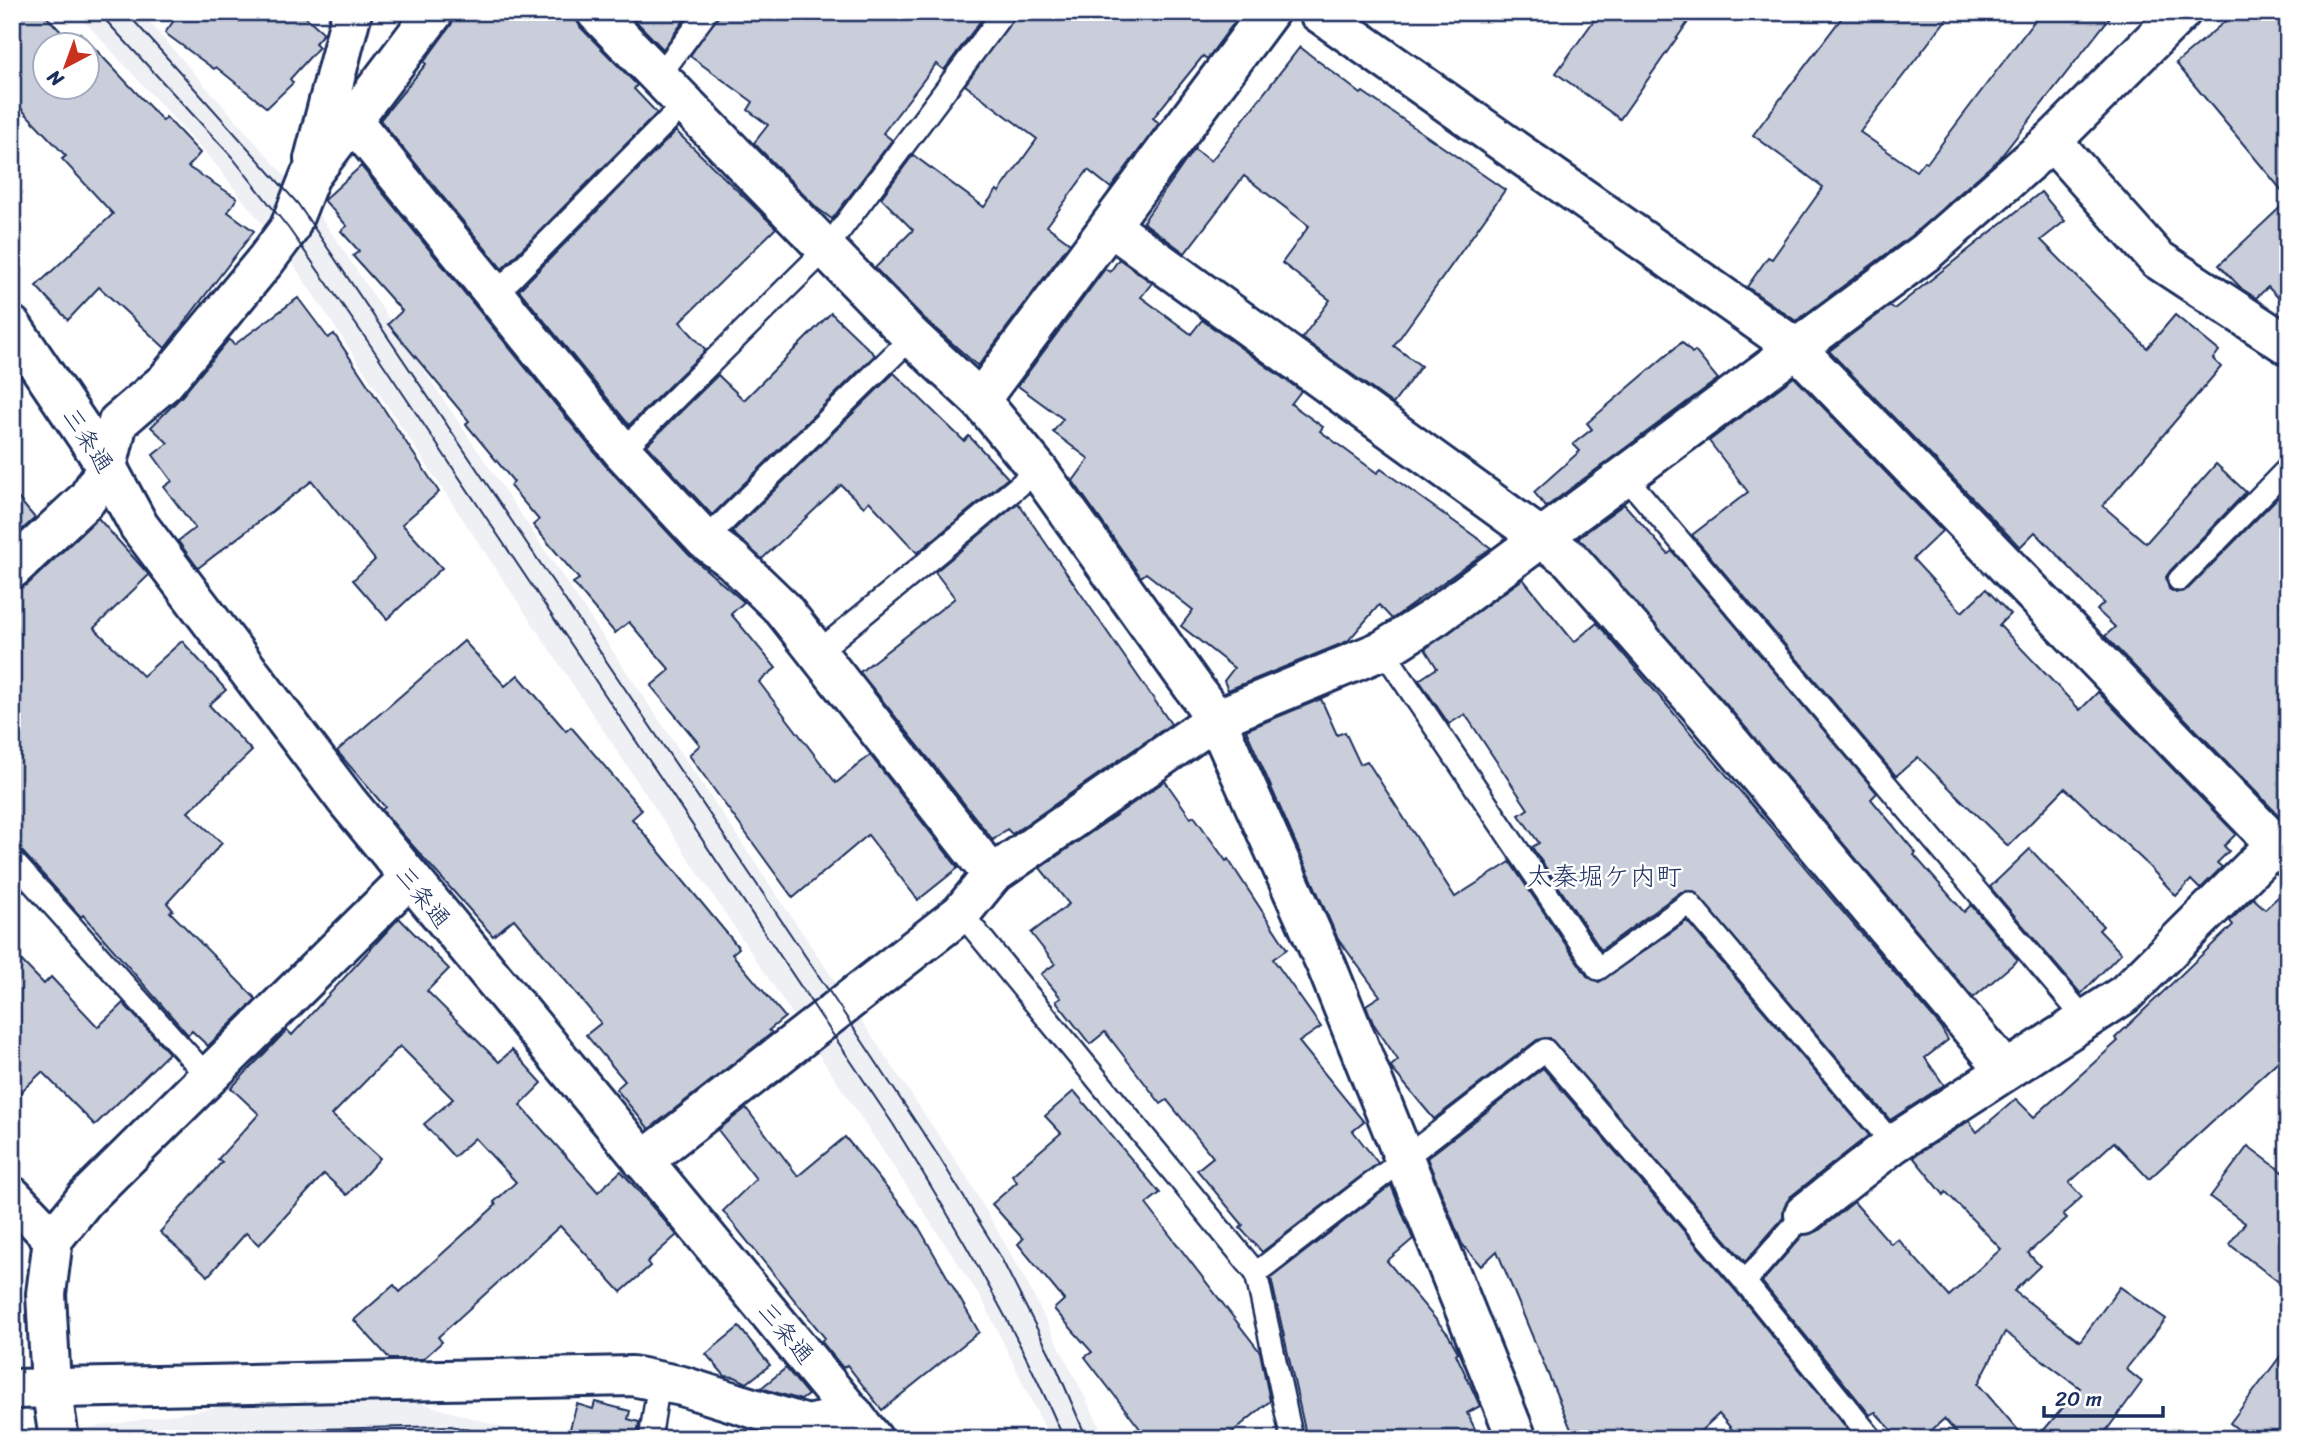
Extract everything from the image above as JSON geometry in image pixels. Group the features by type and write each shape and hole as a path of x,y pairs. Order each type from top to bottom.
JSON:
{"street":[{"path":"12,569 87,499 107,467 118,422 165,382 289,229 310,176 352,12"},
{"path":"310,176 434,12"},
{"path":"596,12 912,337 980,400 1038,470 1216,719 1327,967 1517,1439"},
{"path":"980,400 1269,12"},
{"path":"1318,12 1796,348 2281,851 2125,994 2005,1069 1893,1144 1804,1214"},
{"path":"643,1161 961,913 992,875 1216,719 1383,650 1434,617 1926,252 2052,141 2181,12"},
{"path":"352,120 496,293 622,451 705,540 732,561 782,608 992,875"},
{"path":"2052,141 2157,259 2281,330"},
{"path":"1110,226 1570,559 1709,717 2005,1069"},
{"name":"三条通","path":"12,326 107,467 139,526 408,879 643,1161 857,1431"},
{"path":"59,1439 51,1386 46,1294 53,1240 85,1199 408,879"},
{"path":"12,1196 53,1240"},
{"path":"12,1389 51,1386 632,1377 659,1382 812,1432 857,1431"}],"lane":[{"path":"496,293 672,89 707,12"},
{"path":"622,451 826,249 1004,12"},
{"path":"705,540 912,337"},
{"path":"2179,580 2288,468"},
{"path":"818,652 1038,470"},
{"path":"1625,476 2085,1019"},
{"path":"1383,650 1598,969 1689,903 1893,1144"},
{"path":"12,860 208,1077"},
{"path":"961,913 1256,1273 1292,1439"},
{"path":"1256,1273 1545,1050 1745,1282 1872,1439"},
{"path":"1745,1282 1804,1214"},
{"path":"650,1439 659,1382"}],"shaded area":[{"path":"76,12 140,12 318,213 968,1179 1025,1279 1106,1439 1050,1439 983,1301 291,261 216,165 102,40 102,32 94,32"},
{"path":"414,1401 542,1439 12,1439 12,1435 77,1430 231,1405"}],"building":[{"path":"12,12 42,12 61,32 32,32 32,102 102,102 102,56 163,121 166,117 200,153 188,167 237,198 228,212 254,231 165,348 99,287 68,320 36,286 113,214 62,159 66,156 12,99"},
{"path":"180,12 300,12 324,33 315,43 319,47 290,79 293,83 267,108 216,67 214,69 165,33"},
{"path":"457,12 575,12 580,27 637,85 634,89 657,113 502,269 380,120 426,64 424,62 451,25"},
{"path":"627,12 690,12 663,49"},
{"path":"720,12 987,12 944,70 936,64 883,133 892,140 832,219 817,208 754,143 768,125 748,110 753,102 690,56"},
{"path":"1017,12 1242,12 1207,59 1203,56 1153,118 1159,123 1111,188 1088,170 1047,226 1070,243 978,366 927,321 875,268 913,230 881,198 913,155 984,207 997,190 999,192 1037,139 965,85"},
{"path":"1600,12 1695,12 1620,119 1556,73"},
{"path":"1846,12 1952,12 1860,132 1916,171 1924,161 1927,163 2041,12 2114,12 1999,159 1912,235 1796,321 1747,287 1768,257 1772,259 1823,187 1753,135"},
{"path":"2236,12 2288,12 2288,198 2176,63"},
{"path":"1300,47 1361,94 1363,92 1505,190 1394,346 1421,366 1393,404 1302,338 1330,300 1282,263 1309,226 1244,176 1185,253 1143,222 1194,149 1211,161"},
{"path":"676,131 776,228 680,322 706,350 629,425 519,290"},
{"path":"361,166 605,465 689,555 744,602 731,614 776,668 759,682 836,783 870,755 958,868 918,900 868,835 793,898 689,755 700,745 651,686 670,670 629,622 615,633 573,583 579,579 533,525 539,520 510,486 514,482 466,424 469,421 388,324 402,311 353,256 359,251 341,231 347,226 324,200"},
{"path":"2041,192 2065,221 2041,240 2147,348 2175,315 2219,351 2213,359 2221,367 2103,506 2146,543 2216,464 2246,492 2170,571 2166,577 2169,589 2176,593 2188,589 2288,487 2288,825 2105,636 2115,627 2097,610 2104,603 2035,532 2020,547 1829,351 1890,306 1894,309"},
{"path":"2288,200 2288,308 2268,287 2256,298 2242,289 2219,265"},
{"path":"1119,259 1152,283 1141,297 1191,334 1202,320 1301,391 1291,404 1323,427 1320,431 1377,473 1381,469 1491,548 1392,619 1379,605 1348,641 1228,690 1224,681 1234,668 1181,626 1193,610 1146,573 1141,577 1073,481 1089,459 1053,432 1063,419 1018,386 1105,269 1110,272"},
{"path":"298,298 328,338 334,334 439,492 402,524 442,568 387,619 353,580 375,560 312,481 198,568 178,541 195,528 164,487 172,481 153,455 168,443 151,427 182,396 229,339 234,345"},
{"path":"831,313 875,355 712,515 647,445 718,375 744,400"},
{"path":"1682,342 1692,353 1695,351 1718,379 1546,507 1534,492 1580,451 1573,444 1592,429 1587,423"},
{"path":"894,373 964,441 969,436 1008,478 917,553 869,501 864,507 841,485 762,559 732,532"},
{"path":"1794,377 1942,531 1913,559 1962,612 1986,589 2010,614 1999,625 2080,710 2098,692 2236,834 2224,846 2229,851 2217,863 2222,867 2200,889 2191,880 2176,896 2144,861 2065,788 2008,846 1918,757 1896,776 1692,535 1748,492 1709,441"},
{"path":"12,491 35,518 12,539"},
{"path":"1018,503 1171,724 1012,834 1007,829 993,840 860,672 955,598 935,572"},
{"path":"1624,504 1668,554 1672,551 1877,793 1871,799 1916,853 1914,855 1964,912 1971,905 2018,960 1973,998 1725,703 1578,538"},
{"path":"98,518 149,575 94,628 143,676 182,641 226,690 209,705 252,751 188,812 222,843 167,903 173,910 170,912 256,999 208,1046 192,1031 188,1035 83,915 81,917 22,851 12,847 12,590 27,585"},
{"path":"1523,579 1574,642 1597,623 1940,1026 1948,1040 1925,1058 1944,1085 1890,1120 1694,891 1681,892 1601,950 1532,847 1539,843 1519,815 1528,809 1465,714 1449,724 1419,680 1437,668 1425,649"},
{"path":"464,641 505,686 518,675 566,731 571,727 642,810 632,819 739,948 732,954 785,1017 769,1030 772,1033 649,1129 616,1089 625,1081 586,1035 601,1023 514,919 493,936 382,810 385,807 337,751"},
{"path":"1321,699 1337,735 1345,732 1360,764 1367,761 1455,897 1510,862 1587,976 1599,982 1687,921 1869,1135 1790,1197 1784,1207 1783,1218 1745,1262 1550,1038 1537,1040 1434,1119 1392,1069 1391,1066 1398,1060 1373,1023 1366,1005 1380,996 1337,937 1246,730"},
{"path":"1165,781 1191,818 1194,816 1226,861 1228,859 1287,949 1273,959 1321,1027 1299,1042 1364,1122 1353,1131 1378,1163 1262,1252 1240,1228 1243,1225 1197,1170 1213,1157 1167,1100 1161,1104 1105,1032 1090,1044 1056,1001 1061,998 1041,974 1055,964 1031,933 1069,904 1040,868"},
{"path":"2030,849 2103,926 2099,930 2121,953 2081,994 1990,887"},
{"path":"2288,888 2288,1052 2149,1179 2114,1142 2069,1183 2082,1197 2063,1214 2067,1218 2028,1253 2040,1266 2014,1291 2080,1341 2120,1287 2166,1319 2126,1369 2142,1382 2100,1439 2036,1439 2080,1388 2005,1332 1978,1384 2026,1439 1962,1439 1944,1419 1922,1439 1900,1439 1875,1412 1870,1415 1762,1282 1803,1235 1818,1231 1854,1202 1891,1244 1898,1239 1949,1296 2001,1249 1946,1192 1944,1195 1913,1157 1969,1121 1977,1132 2016,1099 2034,1117 2118,1041 2115,1038 2233,925 2230,921 2253,898 2265,909"},
{"path":"399,918 449,969 427,991 499,1062 512,1050 542,1083 520,1105 598,1192 621,1171 677,1235 647,1262 650,1266 621,1292 560,1226 438,1337 442,1342 423,1359 390,1359 354,1320 394,1285 400,1292 496,1205 494,1202 516,1182 475,1138 454,1157 424,1124 453,1099 400,1046 332,1115 380,1158 347,1195 324,1174 259,1245 246,1233 208,1276 160,1232 222,1162 218,1159 259,1114 231,1088 287,1030 292,1035"},
{"path":"12,951 44,984 51,977 98,1027 123,1003 169,1053 95,1125 42,1072 12,1100"},
{"path":"1543,1068 1735,1290 1850,1432 1842,1439 1740,1439 1719,1414 1692,1439 1575,1439 1497,1251 1481,1266 1462,1244 1427,1158"},
{"path":"1074,1091 1160,1193 1146,1204 1260,1352 1270,1401 1224,1439 1148,1439 1085,1357 1092,1352 1054,1309 1064,1300 1018,1244 1023,1239 992,1204 1017,1182 1012,1175 1061,1133 1045,1116"},
{"path":"746,1108 798,1176 845,1137 918,1226 979,1332 882,1410 847,1365 843,1368 821,1341 825,1338 723,1211 756,1179 718,1130"},
{"path":"2248,1146 2288,1176 2288,1289 2229,1244 2245,1223 2210,1197"},
{"path":"1391,1185 1413,1239 1387,1261 1448,1334 1458,1352 1456,1354 1480,1406 1467,1413 1480,1439 1307,1439 1271,1278"},
{"path":"739,1327 770,1365 747,1383 725,1376 706,1354"},
{"path":"2288,1346 2288,1439 2250,1439 2230,1423"},
{"path":"786,1368 808,1395 801,1400 761,1388"},
{"path":"595,1402 630,1411 628,1419 639,1422 637,1439 567,1439 577,1404 593,1409"}],"tram line":[{"path":"98,12 232,157 289,229 369,343 893,1124 984,1278 1046,1398 1064,1439"},
{"path":"126,12 298,204 841,1009 939,1157 999,1254 1056,1366 1087,1439"},
{"path":"188,1439 317,1429 451,1426 512,1439"}],"district":[{"name":"太秦堀ケ内町","path":"1604,876"}]}
